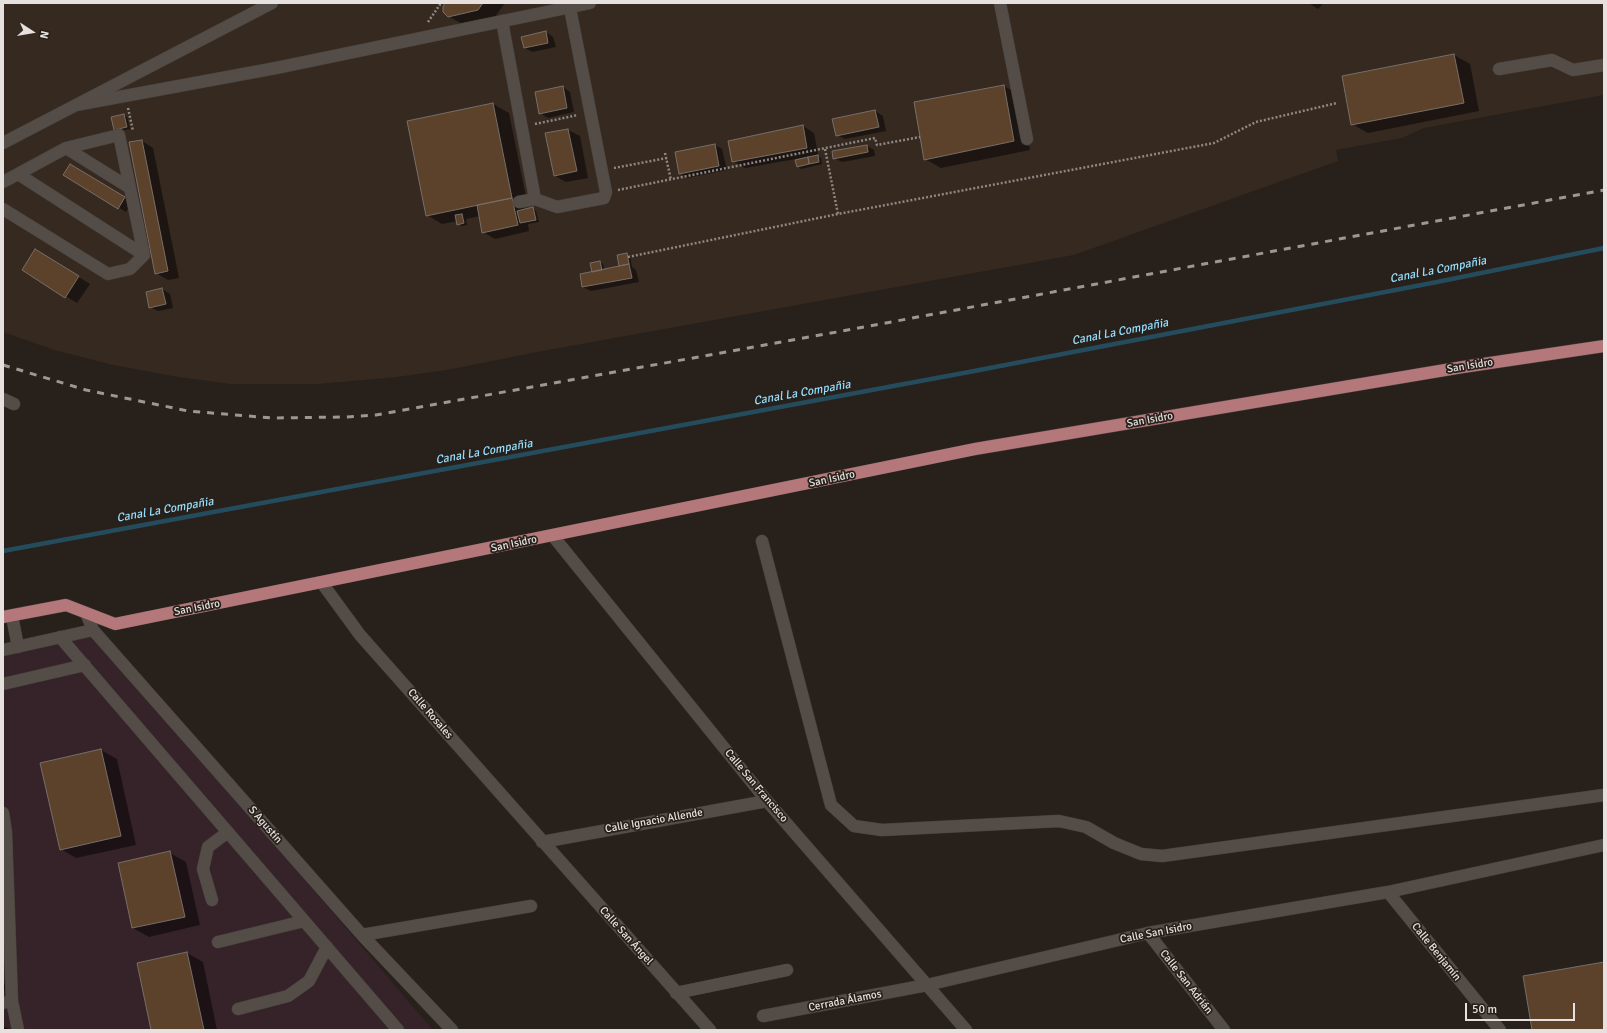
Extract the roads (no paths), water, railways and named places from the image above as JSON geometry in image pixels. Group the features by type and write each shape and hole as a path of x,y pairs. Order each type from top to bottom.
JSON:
{"main road":[{"name":"San Isidro","path":"8,616 66,605 115,624 975,449 1463,367 1604,346"}],"street":[{"path":"3,143 258,6 272,3"},
{"path":"76,104 268,70 502,21 569,5 590,3"},
{"path":"1000,3 1027,139"},
{"path":"519,202 535,199 557,207 604,198 606,192 569,5"},
{"path":"502,21 535,199"},
{"path":"1499,68 1552,60 1573,70 1604,65"},
{"path":"3,182 66,148 119,135 144,255"},
{"path":"66,148 130,188"},
{"path":"18,174 144,255"},
{"path":"3,210 108,274 130,269 144,255"},
{"name":"Calle San Francisco","path":"553,536 767,801 966,1030"},
{"path":"762,541 831,806 854,826 882,830 1058,821 1086,827 1114,843 1141,854 1162,856 1604,796"},
{"name":"Calle Rosales","path":"322,583 360,635 542,842"},
{"name":"S Agustín","path":"86,613 93,630 362,935 452,1030"},
{"path":"8,616 18,647"},
{"path":"3,650 93,630"},
{"path":"60,637 398,1030"},
{"path":"3,684 84,665"},
{"name":"Calle Ignacio Allende","path":"542,842 767,801"},
{"path":"3,813 6,832 8,1002 18,1030"},
{"path":"212,900 204,869 208,847 228,832"},
{"name":"Calle San Ángel","path":"542,842 710,1030"},
{"name":"Calle San Isidro","path":"927,985 1148,934 1388,892 1604,845"},
{"name":"Calle Benjamín","path":"1388,892 1500,1030"},
{"path":"362,935 531,906"},
{"path":"218,942 304,921"},
{"name":"Calle San Adrián","path":"1148,934 1224,1030"},
{"path":"238,1009 288,996 308,981 327,947"},
{"path":"676,993 787,970"},
{"name":"Cerrada Álamos","path":"763,1016 927,985"}],"waterway":[{"name":"Canal La Compañia","path":"3,551 969,372 1437,282 1604,248"}],"railway":[{"path":"3,365 86,390 188,411 272,418 376,415 837,332 1604,190"}]}
